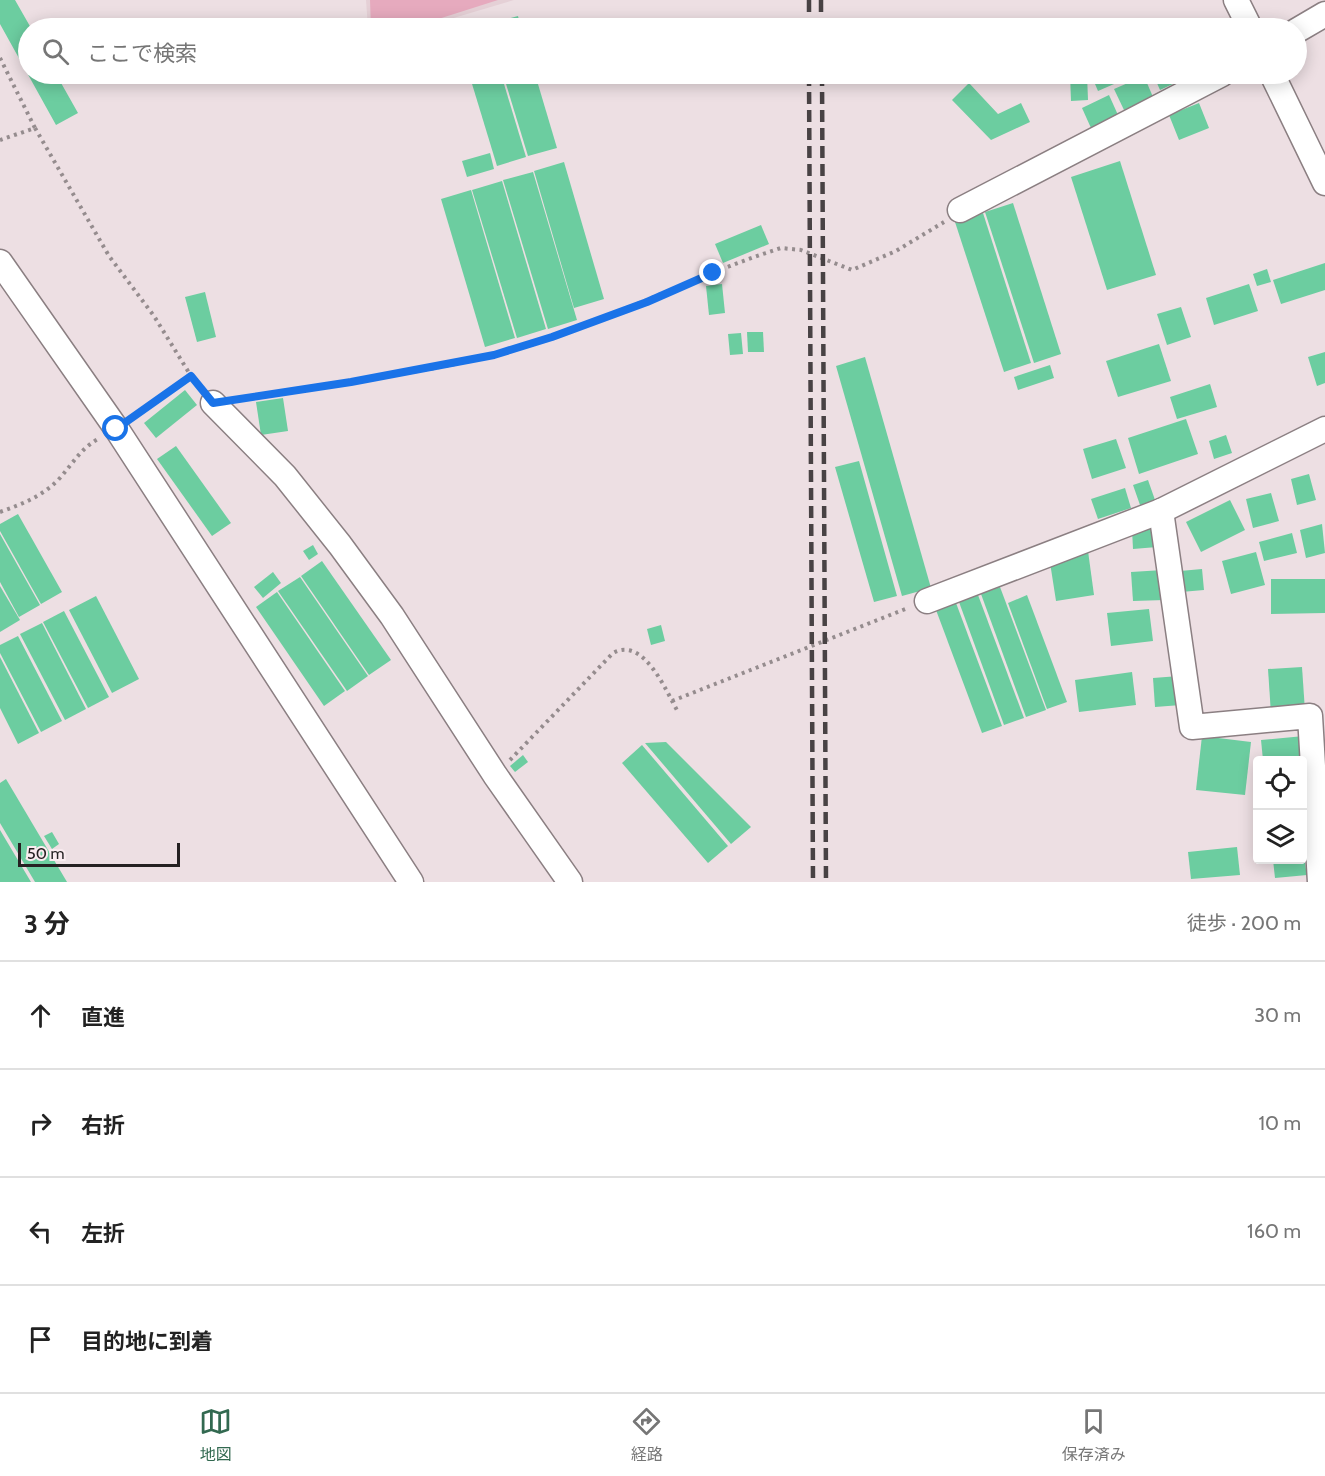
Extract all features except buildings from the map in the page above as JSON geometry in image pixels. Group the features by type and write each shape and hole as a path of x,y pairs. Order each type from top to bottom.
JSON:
{"street":[{"path":"1236,0 1245,18"},
{"path":"1307,25 1325,14"},
{"path":"960,210 1203,84"},
{"path":"1277,84 1325,183"},
{"path":"0,262 116,429 411,882"},
{"path":"213,403 285,476 340,544 392,616 495,775 570,882"},
{"path":"927,601 1161,511 1325,429"},
{"path":"1161,511 1192,727 1310,716 1320,882"}],"path":[{"path":"0,58 35,128 109,256 154,316 191,376 213,403 351,382 494,355 573,329 782,248 801,250 852,270 896,251 960,210"},
{"path":"0,140 35,128"},
{"path":"0,512 35,499 57,480 84,447 116,429 191,376"},
{"path":"672,701 927,601"},
{"path":"495,775 619,649 626,648 641,655 678,712"}],"shaded area":[{"path":"366,0 514,0 454,18 367,18"},
{"path":"370,0 498,0 441,18 371,18"}],"railway":[{"path":"809,0 809,18"},
{"path":"821,0 821,18"},
{"path":"809,84 813,882"},
{"path":"822,84 826,882"}],"route":[{"path":"116,429 191,376 213,403 351,382 494,355 552,337 647,302 713,273"}]}
